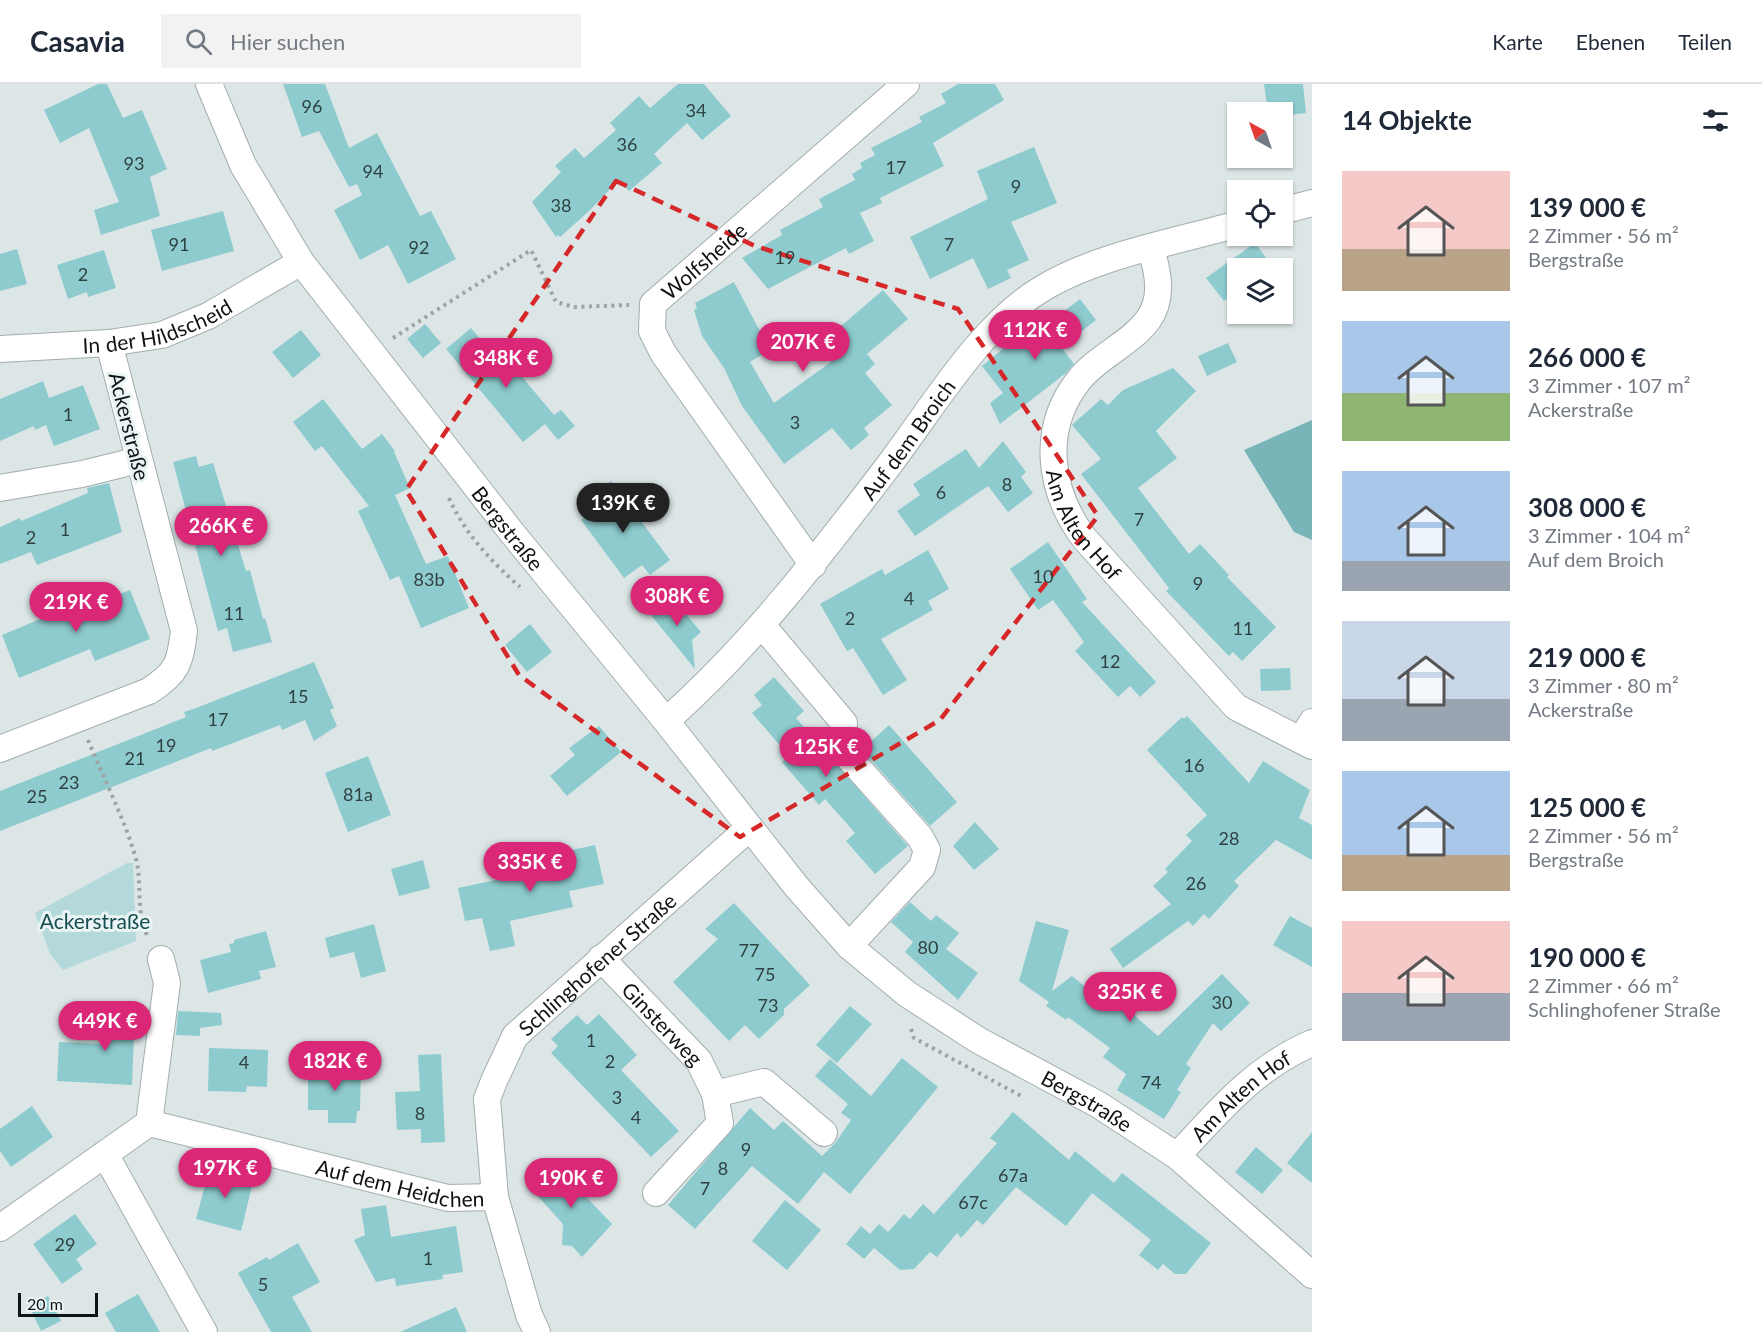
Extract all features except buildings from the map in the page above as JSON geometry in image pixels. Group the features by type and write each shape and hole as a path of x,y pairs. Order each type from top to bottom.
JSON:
{"street":[{"name":"Bergstraße","path":"209,84 243,165 301,262 369,353 666,721 749,828 849,946 916,1000 978,1040 1099,1105 1177,1156 1312,1275"},
{"name":"Wolfsheide","path":"813,565 663,353 652,331 653,304 906,84"},
{"path":"1293,208 1312,203"},
{"name":"Auf dem Broich","path":"666,721 708,683 813,565 972,355 1010,312 1040,290 1085,266 1227,227"},
{"name":"Am Alten Hof","path":"1151,249 1159,275 1157,298 1148,320 1079,380 1060,412 1052,446 1056,483 1069,518 1084,538 1236,707 1308,736"},
{"name":"In der Hildscheid","path":"0,349 109,343 162,335 208,316 301,262"},
{"name":"Ackerstraße","path":"0,749 149,692 170,677 182,654 184,631 109,343"},
{"path":"0,488 82,474 139,460"},
{"path":"762,625 844,723 842,750 920,837 927,850 922,867 849,946"},
{"name":"Schlinghofener Straße","path":"537,1332 529,1315 495,1197 487,1099 494,1081 515,1036 749,828"},
{"path":"0,1228 149,1123 167,983 161,958"},
{"name":"Ginsterweg","path":"601,958 699,1061 715,1094 720,1123 656,1193"},
{"name":"Am Alten Hof","path":"1177,1156 1247,1082 1284,1055 1312,1043"},
{"path":"715,1094 764,1082 824,1133"},
{"name":"Auf dem Heidchen","path":"149,1123 448,1198 495,1197"},
{"path":"105,1154 204,1332"}],"path":[{"path":"369,353 531,250 556,302 574,307 593,308 653,304"},
{"path":"79,718 135,853 139,877 138,914 146,935 161,958"}],"highlighted area":[{"path":"616,181 755,246 958,309 1098,516 940,720 740,837 519,675 406,490"}],"green space":[{"name":"Ackerstraße","path":"127,863 133,863 136,941 63,970 50,954 35,913"}],"shaded area":[{"path":"1312,420 1312,540 1294,532 1244,450"}]}
